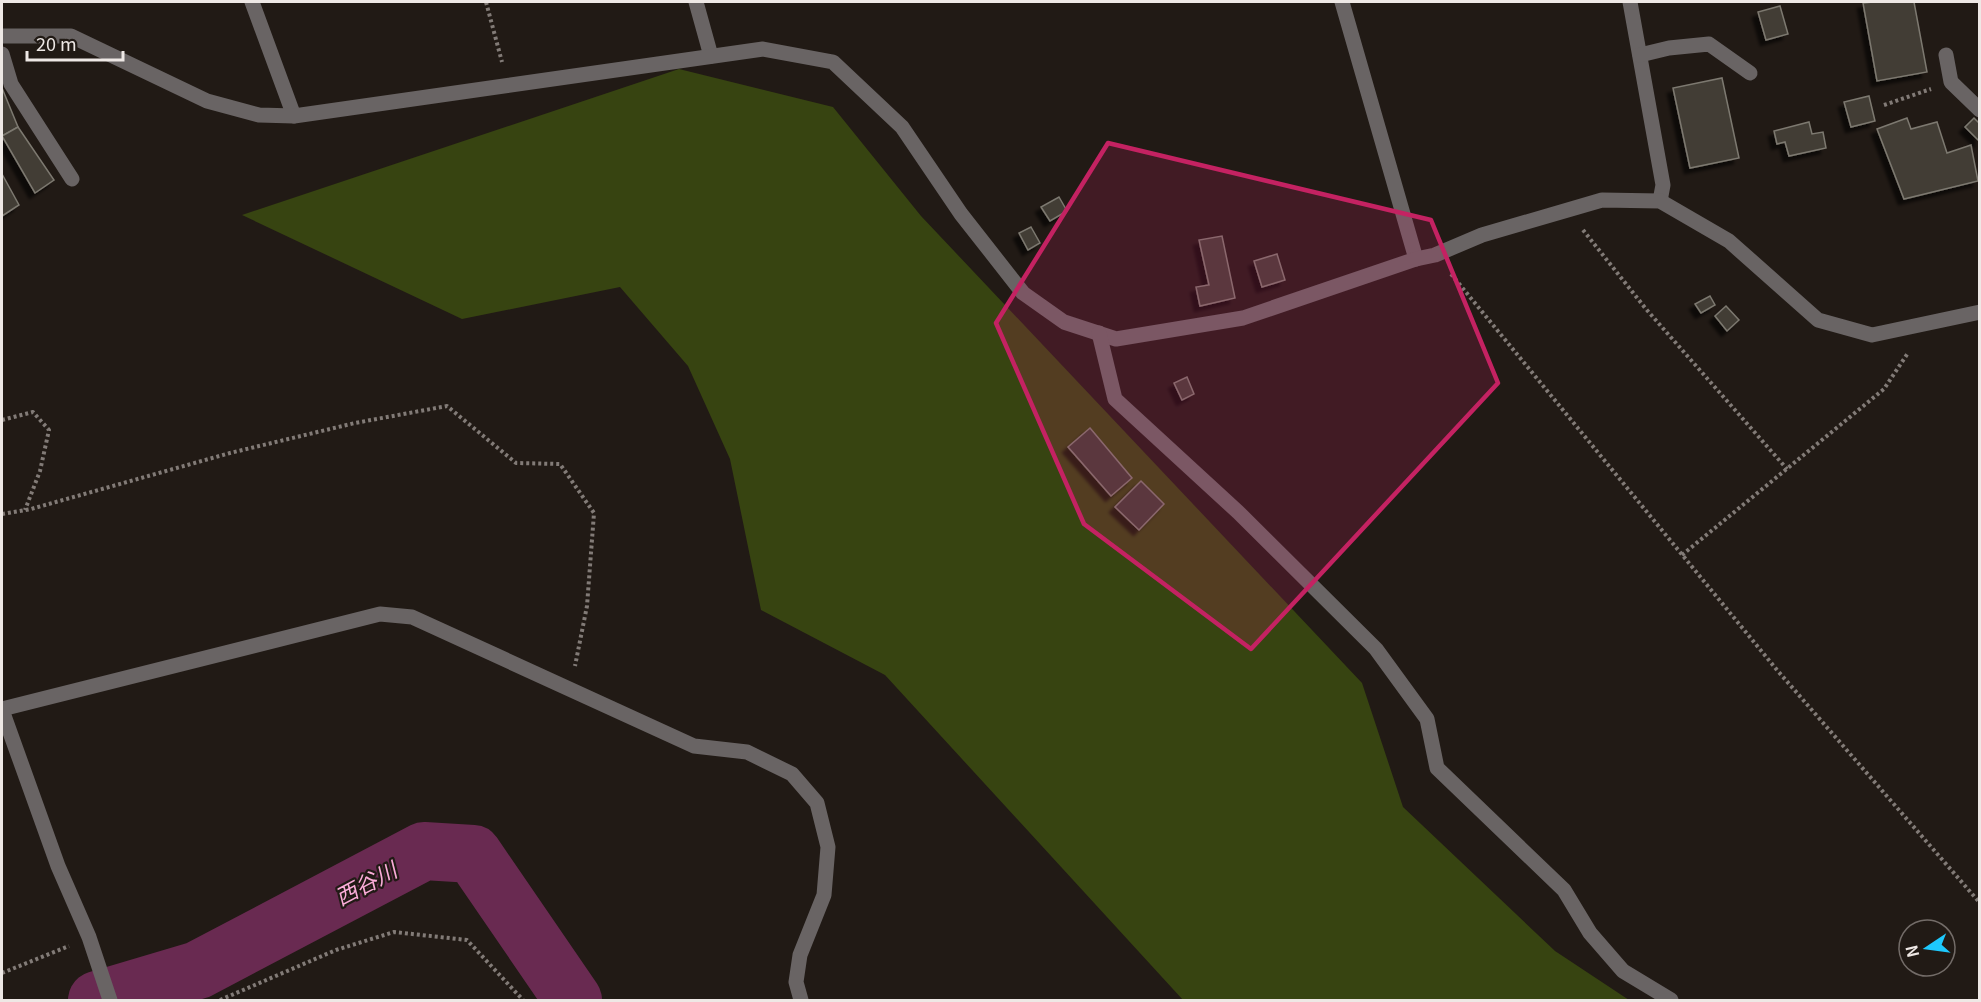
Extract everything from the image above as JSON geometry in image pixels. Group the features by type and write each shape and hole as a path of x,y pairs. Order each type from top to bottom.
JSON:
{"street":[{"path":"252,2 294,116"},
{"path":"696,2 711,56"},
{"path":"1342,2 1416,258"},
{"path":"1630,2 1663,185 1660,201"},
{"path":"2,36 71,36 207,101 259,115 294,116 763,49 833,62 902,127 961,214 1023,293 1064,322 1116,339 1243,318 1416,258 1435,255 1482,235 1602,200 1660,201 1729,241 1818,320 1872,335 1931,320 1980,312"},
{"path":"1640,54 1709,44 1750,73"},
{"path":"2,54 11,84 72,179"},
{"path":"1946,55 1952,82 1980,110"},
{"path":"1099,333 1115,399 1238,512 1376,649 1427,719 1437,768 1564,890 1590,933 1623,971 1671,1000"},
{"path":"110,1000 89,937 58,866 2,709 380,614 412,617 694,746 747,752 792,774 817,803 828,847 824,895 800,955 796,982 801,1000"}],"path":[{"path":"486,2 508,85"},
{"path":"1884,105 1952,82"},
{"path":"1568,210 1646,309 1787,469"},
{"path":"1435,255 1777,670 1980,903"},
{"path":"1682,555 1884,389 1931,320"},
{"path":"2,514 25,510 241,450 355,423 447,406 516,463 560,464 594,513 587,606 570,690"},
{"path":"2,420 33,412 49,430 40,471 25,510"},
{"path":"220,1000 336,950 394,932 467,940 523,1000"},
{"path":"2,973 89,937"}],"highlighted area":[{"path":"1108,143 1431,220 1498,383 1251,649 1084,524 996,323"}],"green space":[{"path":"679,69 833,107 921,216 1362,683 1403,807 1555,951 1629,1000 1183,1000 885,675 761,610 730,459 688,366 620,287 462,319 242,215"}],"building":[{"path":"1914,2 1927,72 1877,81 1863,3"},
{"path":"1780,6 1788,34 1766,40 1758,12"},
{"path":"1722,78 1739,158 1690,168 1673,88"},
{"path":"2,88 18,127 2,136"},
{"path":"1869,96 1875,121 1851,127 1844,102"},
{"path":"1907,118 1911,129 1937,122 1947,153 1971,145 1978,181 1904,199 1877,129"},
{"path":"1974,118 1980,124 1980,142 1965,127"},
{"path":"1809,122 1812,134 1823,132 1826,148 1789,156 1785,142 1777,144 1774,131"},
{"path":"18,127 54,180 35,193 2,136"},
{"path":"2,174 19,205 2,216"},
{"path":"1059,197 1067,211 1050,221 1041,207"},
{"path":"1031,227 1040,243 1028,250 1019,233"},
{"path":"1222,236 1235,298 1200,306 1196,287 1209,285 1199,240"},
{"path":"1277,254 1285,280 1262,287 1254,261"},
{"path":"1710,296 1715,305 1701,313 1695,304"},
{"path":"1726,306 1739,320 1727,331 1715,316"},
{"path":"1187,377 1194,394 1182,400 1174,383"},
{"path":"1090,428 1132,478 1111,496 1068,447"},
{"path":"1141,481 1164,504 1139,530 1115,507"}],"waterway":[{"name":"西谷川","path":"97,1000 198,970 424,851 473,854 573,1000"}]}
